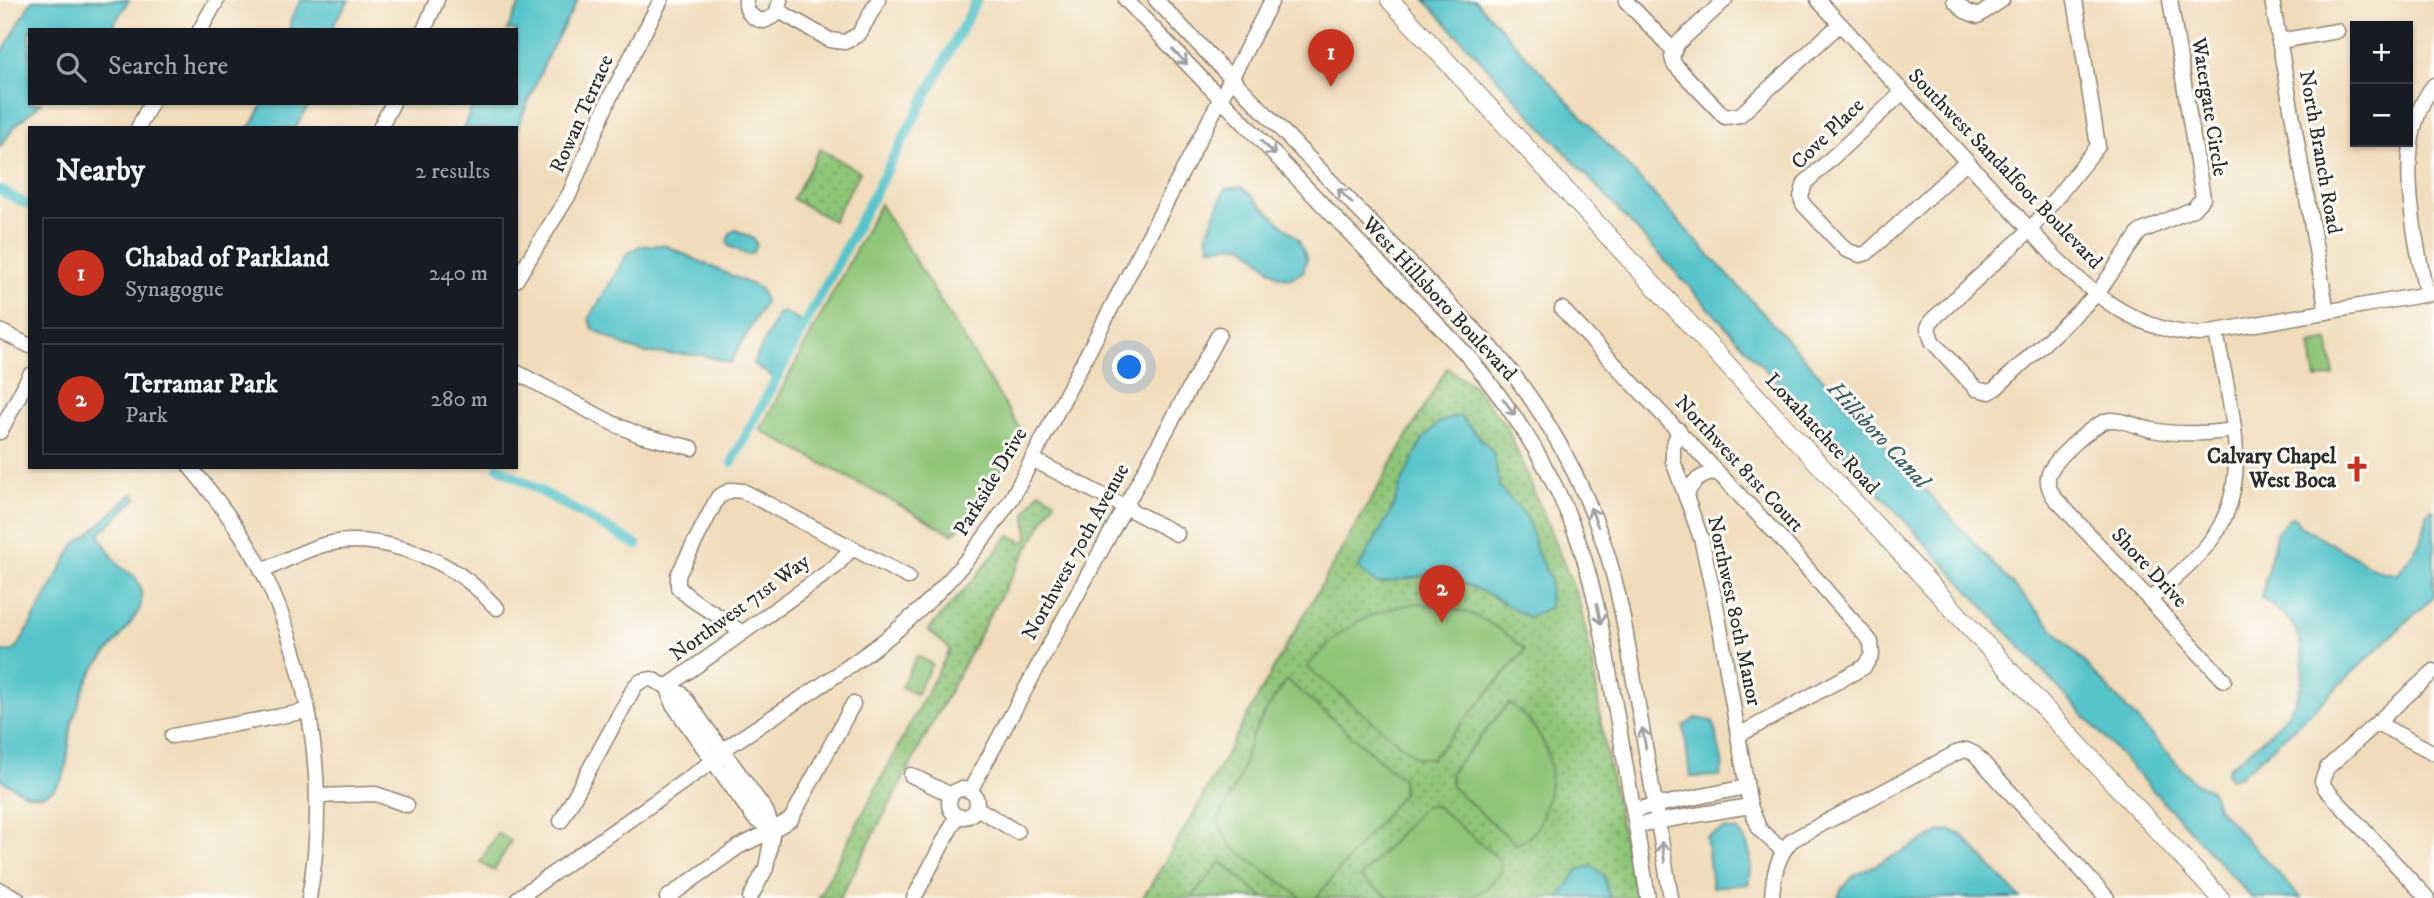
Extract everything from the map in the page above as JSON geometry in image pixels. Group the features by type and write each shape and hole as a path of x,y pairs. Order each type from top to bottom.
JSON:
{"main road":[{"name":"Loxahatchee Road","path":"1390,0 2220,898"}],"street":[{"path":"201,28 217,0"},
{"path":"425,28 437,0"},
{"name":"Rowan Terrace","path":"518,277 570,193 614,89 661,0"},
{"path":"746,0 748,12 759,20 768,20 780,6 830,40 845,43 859,34 878,0"},
{"name":"West Hillsboro Boulevard","path":"1126,0 1466,354 1499,394 1535,447 1568,513 1591,580 1602,629 1648,898"},
{"name":"West Hillsboro Boulevard","path":"1156,0 1485,342 1513,374 1549,427 1586,497 1611,564 1623,615 1671,898"},
{"name":"Parkside Drive","path":"518,898 881,642 931,599 987,537 1012,498 1272,0"},
{"path":"1672,50 1725,0"},
{"name":"Southwest Sandalfoot Boulevard","path":"1818,0 2075,276 2097,294 2149,325 2182,333 2216,332 2430,294"},
{"path":"1954,0 1965,12 1978,16 2003,0"},
{"path":"2075,0 2098,146 2030,230 1931,321 1928,327 1932,341 1976,389 1990,392 2097,294"},
{"name":"Watergate Circle","path":"2097,294 2140,232 2193,209 2203,198 2170,0"},
{"name":"North Branch Road","path":"2272,0 2328,312"},
{"path":"1626,1 1672,50 1674,64 1720,113 1733,117 1740,115 1840,24"},
{"path":"2279,41 2337,31"},
{"path":"2430,294 2411,208 2409,168 2413,135 2420,112 2434,85"},
{"name":"Cove Place","path":"1903,92 1805,183 1801,189 1803,204 1846,250 1860,256 1867,253 1967,162"},
{"path":"139,126 150,105"},
{"path":"381,126 392,105"},
{"name":"Northwest 81st Court","path":"1562,309 1785,543 1871,642 1872,655 1864,667 1739,735"},
{"path":"0,331 28,345"},
{"path":"2150,600 2208,544 2222,523 2235,482 2237,456 2216,332"},
{"name":"Northwest 70th Avenue","path":"970,790 1219,334"},
{"path":"518,373 612,423 640,435 692,448"},
{"path":"0,432 28,379"},
{"name":"Shore Drive","path":"2224,680 2054,497 2048,482 2054,464 2100,422 2115,420 2172,433 2233,430"},
{"name":"Northwest 80th Manor","path":"1679,430 1673,446 1673,461 1701,538 1717,610 1750,806 1760,830 1782,850"},
{"path":"1032,459 1177,534"},
{"path":"192,469 236,527 262,571 298,666 315,748 318,796 314,871 309,898"},
{"name":"Northwest 80th Manor","path":"1686,497 1690,485 1701,475 1716,472"},
{"path":"741,633 728,620 688,599 678,587 678,575 718,496 731,490 743,491 908,577"},
{"path":"262,571 327,544 378,543 401,548 449,570 472,584 497,608"},
{"name":"Northwest 71st Way","path":"561,821 635,686 641,681 651,679 668,686 835,567 852,548"},
{"path":"2427,898 2325,788 2322,781 2327,768 2434,671"},
{"path":"668,686 682,694 683,707 718,756 752,803 766,811 773,830 766,868 750,898"},
{"path":"667,898 738,848 791,819 853,705"},
{"path":"172,736 307,711"},
{"path":"2377,723 2434,753"},
{"path":"1772,898 1773,877 1782,850 1792,839 1956,753 1967,750 1975,754 2107,898"},
{"path":"912,775 951,795"},
{"path":"1633,810 1746,787"},
{"path":"958,790 970,790 976,796 977,808 971,816 957,816 950,810 951,795 958,790"},
{"path":"318,796 376,794 407,805"},
{"path":"1636,825 1750,806"},
{"path":"977,808 1017,831"},
{"path":"914,898 957,816"},
{"path":"0,890 17,898"}],"green space":[{"path":"820,149 860,172 833,221 793,199"},
{"path":"880,204 1023,434 992,489 953,534 760,430"},
{"path":"2328,340 2334,376 2316,379 2310,344"},
{"path":"1447,368 1474,386 1507,427 1578,598 1592,658 1603,737 1636,898 1143,898 1192,816 1285,648"},
{"path":"1040,491 1055,501 991,613 840,898 818,898 950,649 928,630 970,584 1009,535 1023,542 1028,539 1026,512"},
{"path":"1418,603 1476,616 1501,630 1525,650 1432,758 1417,758 1307,667 1331,641 1356,623 1384,611"},
{"path":"917,656 932,664 916,694 901,687"},
{"path":"1287,680 1402,779 1403,793 1316,898 1302,898 1230,845 1218,821 1239,779 1251,738"},
{"path":"1509,703 1533,726 1547,752 1550,765 1548,796 1539,824 1527,839 1516,844 1452,787 1450,773"},
{"path":"1424,806 1436,806 1500,860 1501,872 1486,889 1469,898 1390,898 1360,878"},
{"path":"497,833 511,841 494,871 480,863"},
{"path":"1221,862 1264,898 1191,898"}],"water":[{"path":"32,0 129,0 111,28 28,28 28,105 39,105 15,126 0,147 0,57"},
{"path":"301,0 349,0 334,28 289,28"},
{"path":"522,0 578,0 548,55 518,126 464,126 473,105 518,105 518,28 508,28"},
{"name":"Hillsboro Canal","path":"1425,0 1475,0 2195,783 2211,790 2217,807 2301,898 2252,898"},
{"path":"262,105 309,105 296,126 249,126"},
{"path":"1242,187 1299,240 1307,259 1303,272 1289,279 1277,275 1244,245 1210,247 1207,234 1225,189"},
{"path":"736,230 754,239 757,245 753,253 748,255 729,246 727,241 731,232"},
{"path":"664,245 759,288 763,294 765,302 730,363 702,355 645,353 631,349 593,329 589,319 627,254 640,246"},
{"path":"783,312 805,324 776,379 753,364 778,314"},
{"path":"1460,416 1493,452 1500,488 1527,517 1537,552 1550,579 1549,608 1528,617 1488,594 1439,573 1377,584 1358,569 1391,512 1423,439 1440,422"},
{"path":"133,494 137,498 99,534 119,565 137,579 141,592 140,608 85,685 72,723 66,767 60,783 47,793 26,793 0,779 0,652 14,651 19,645 75,544"},
{"path":"2431,509 2434,510 2434,596 2293,729 2240,776 2231,779 2227,774 2229,767 2280,723 2290,710 2302,680 2303,656 2296,630 2287,617 2261,598 2277,531 2291,517 2295,518 2299,525 2374,568 2385,573 2398,573 2421,541"},
{"path":"1696,718 1713,721 1723,765 1720,776 1690,777 1684,726"},
{"path":"1725,829 1738,831 1749,849 1751,862 1748,884 1712,887 1706,837"},
{"path":"1951,830 1962,835 2020,898 1838,898 1842,888 1855,875 1941,832"},
{"path":"1592,866 1603,874 1610,898 1559,898 1578,870"}],"waterway":[{"path":"732,462 977,0"},
{"path":"0,190 28,205"},
{"path":"502,469 637,545"}],"place":[{"name":"Chabad of Parkland","path":"1331,87"},
{"name":"Calvary Chapel West Boca","path":"2357,469"},
{"name":"Terramar Park","path":"1442,623"}]}
